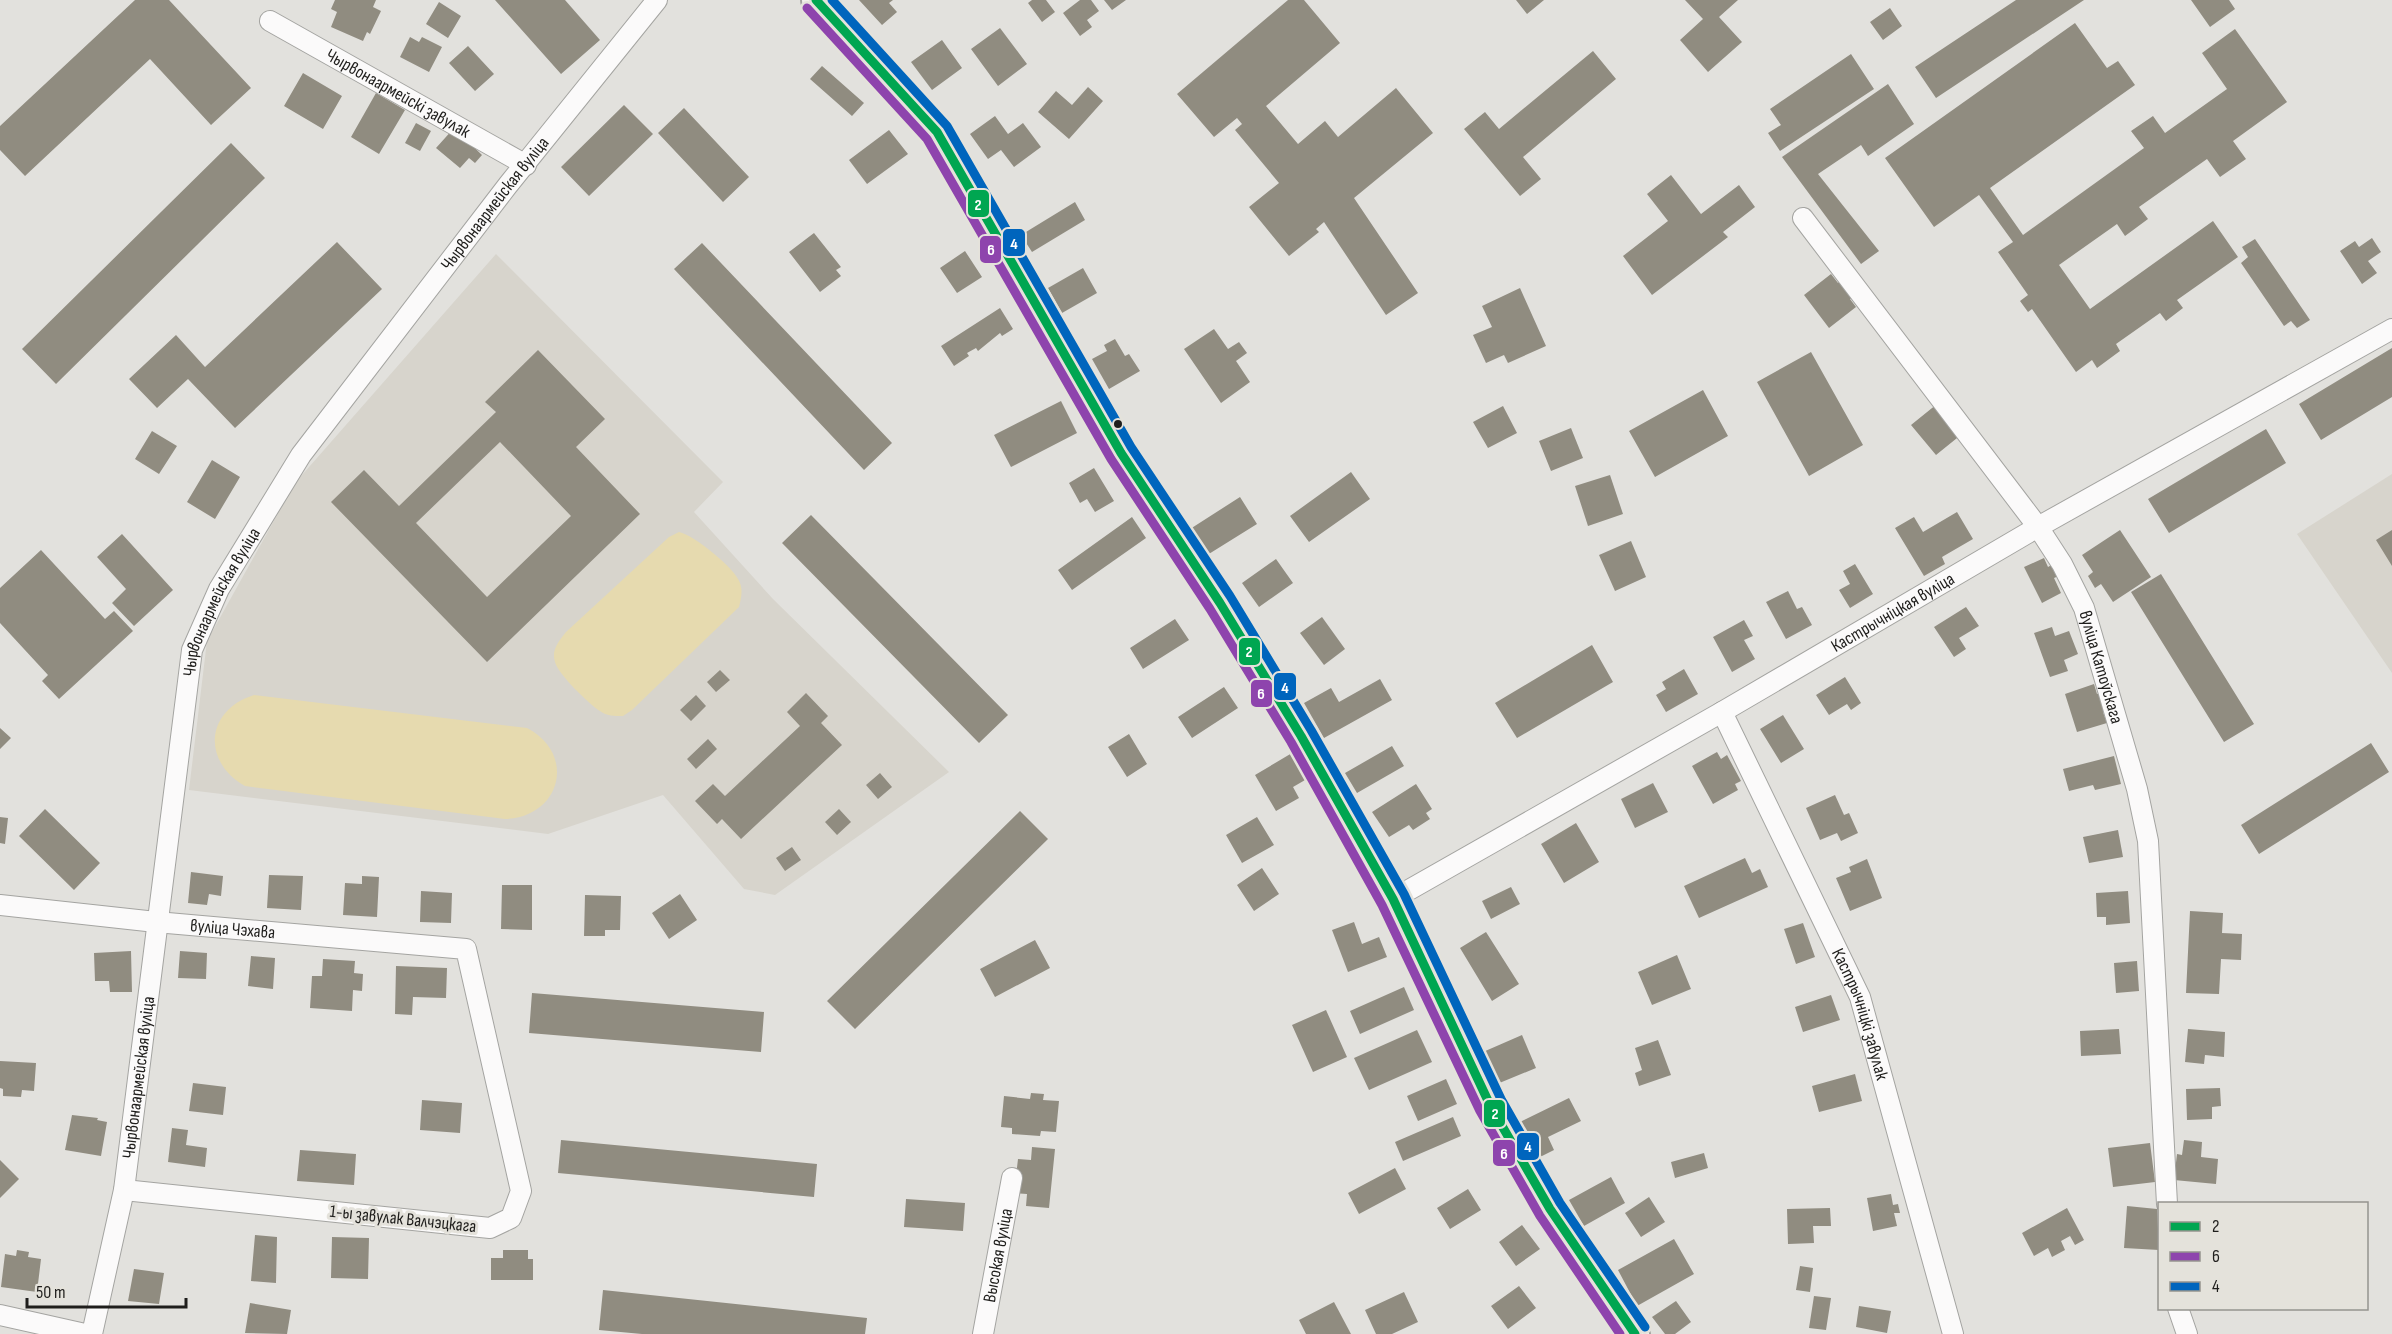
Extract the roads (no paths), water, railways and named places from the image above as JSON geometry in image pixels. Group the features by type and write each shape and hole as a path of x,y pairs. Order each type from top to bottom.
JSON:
{"street":[{"name":"Чырвонаармейская вуліца","path":"92,1334 124,1190 192,650 219,589 301,454 657,0"},
{"path":"816,0 937,132 1121,453 1243,640 1394,899 1490,1105 1550,1209 1635,1334"},
{"name":"Чырвонаармейскі завулак","path":"270,21 526,165"},
{"name":"вуліца Катоўскага","path":"1803,218 2038,527 2062,564 2084,608 2137,789 2148,841 2168,1202"},
{"name":"Кастрычніцкая вуліца","path":"1394,899 1722,712 2038,527 2392,329"},
{"name":"Кастрычніцкі завулак","path":"1722,712 1860,997 1953,1334"},
{"name":"вуліца Чэхава","path":"0,905 156,922 466,949"},
{"name":"1-ы завулак Валчэцкага","path":"124,1190 490,1228 512,1218 521,1191 466,949"},
{"name":"Высокая вуліца","path":"983,1334 1012,1178"},
{"path":"2179,1310 2187,1334"},
{"path":"0,1315 85,1334"}]}
